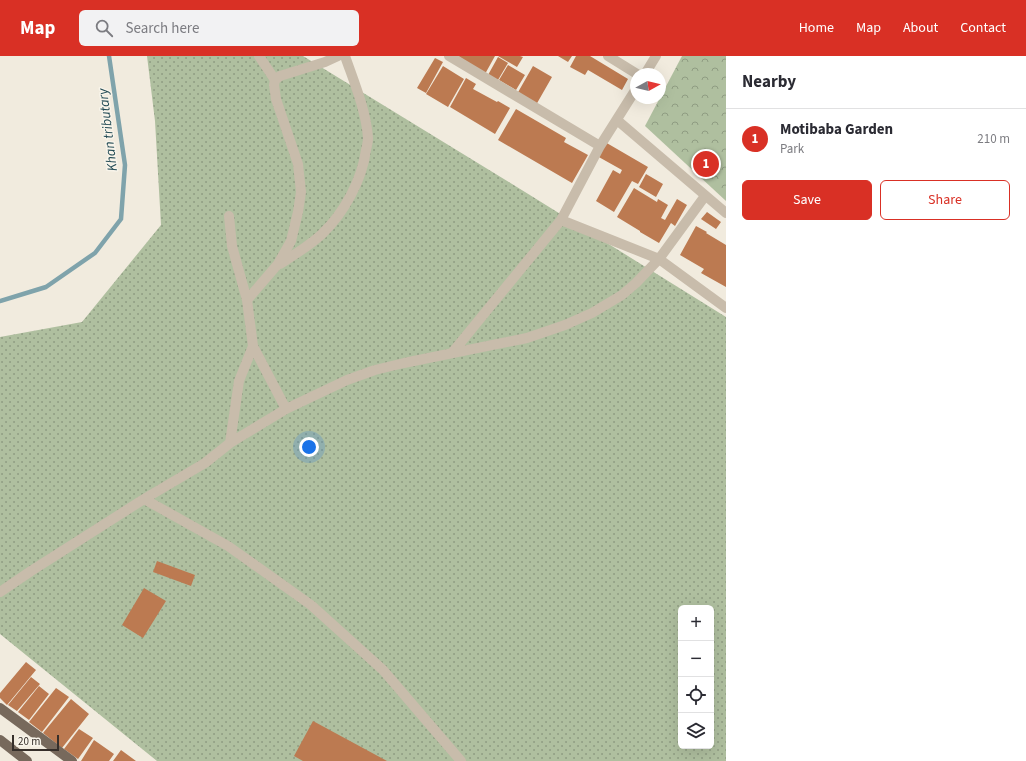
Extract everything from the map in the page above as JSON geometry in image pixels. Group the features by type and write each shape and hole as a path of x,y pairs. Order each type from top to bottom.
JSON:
{"main road":[{"path":"0,708 72,761"},
{"path":"0,740 27,761"}],"street":[{"path":"247,300 278,264 291,241 301,192 298,164 276,99 274,85 275,80 259,56"},
{"path":"275,80 280,76 325,62 338,56"},
{"path":"278,264 307,247 322,234 339,214 356,184 365,162 368,139 364,112 345,56"},
{"path":"449,56 600,146"},
{"path":"608,56 630,70"},
{"path":"649,68 656,56"},
{"path":"452,353 561,220 600,146 630,99"},
{"path":"617,120 726,213"},
{"path":"0,592 144,499 205,463 230,443 286,409 347,380 375,370 527,338 592,313 622,295 636,282 659,258 705,196"},
{"path":"228,216 232,246 247,300 253,346 286,409"},
{"path":"561,220 659,258 726,308"},
{"path":"230,443 239,381 253,346"},
{"path":"144,499 228,546 311,605 382,670 461,761"}],"green space":[{"path":"147,56 303,56 726,317 726,761 157,761 0,634 0,337 82,322 161,225 155,121"},
{"path":"682,56 726,56 726,201 645,126 657,104 666,104 666,86"}],"building":[{"path":"458,56 495,56 485,74"},
{"path":"498,56 520,56 523,57 517,67"},
{"path":"558,56 572,56 568,62"},
{"path":"576,56 590,56 628,79 622,90 588,70 585,75 570,67"},
{"path":"498,57 508,63 498,80 488,75"},
{"path":"435,58 443,62 426,93 417,88"},
{"path":"508,65 525,75 516,90 499,80"},
{"path":"443,66 464,79 448,107 426,94"},
{"path":"533,66 552,77 536,105 517,94"},
{"path":"466,78 476,84 473,89 510,108 495,134 450,107"},
{"path":"516,109 566,138 564,142 588,155 572,183 498,140"},
{"path":"605,142 648,167 638,184 632,181 614,212 596,201 613,170 620,174 622,170 597,156"},
{"path":"646,174 663,184 656,197 639,187"},
{"path":"634,188 657,202 658,199 668,205 661,218 665,220 677,199 687,205 675,226 671,223 659,243 617,217"},
{"path":"707,212 721,222 716,229 701,219"},
{"path":"696,226 726,245 726,287 701,273 704,269 680,255"},
{"path":"157,561 195,575 191,586 153,572"},
{"path":"144,588 166,601 143,638 122,625"},
{"path":"26,662 36,670 7,705 0,698 0,693"},
{"path":"31,677 40,684 17,711 8,705"},
{"path":"39,686 49,694 29,720 18,712"},
{"path":"56,688 69,697 42,732 29,722"},
{"path":"71,699 89,714 62,748 43,733"},
{"path":"313,721 387,761 303,761 294,756"},
{"path":"79,729 93,738 78,759 64,749"},
{"path":"94,740 114,754 109,761 81,761"},
{"path":"121,750 136,761 113,761"}],"waterway":[{"name":"Khan tributary","path":"0,301 46,287 95,253 121,219 125,165 109,56"}],"place":[{"name":"Motibaba Garden","path":"706,164"}]}
